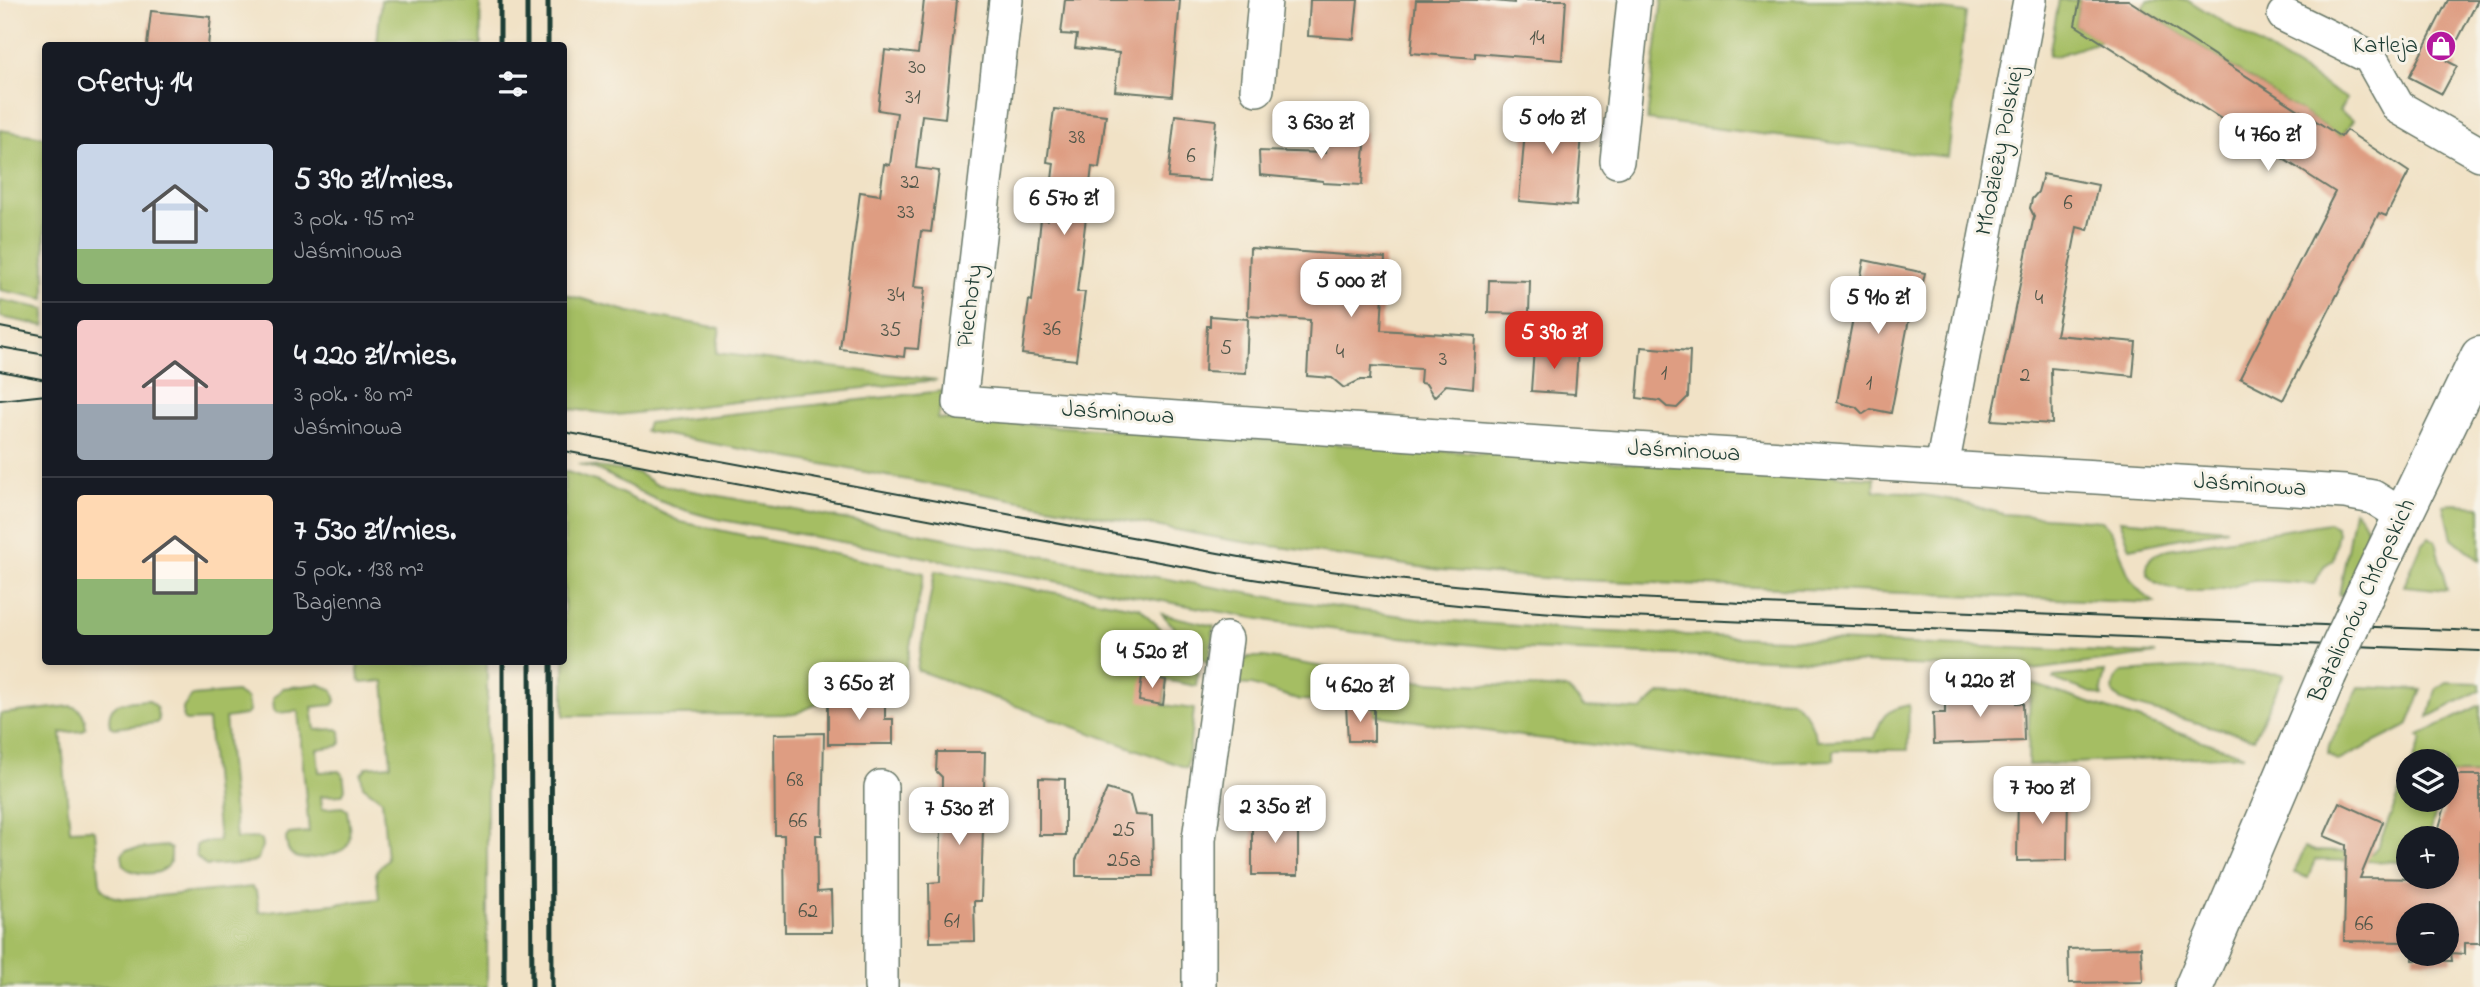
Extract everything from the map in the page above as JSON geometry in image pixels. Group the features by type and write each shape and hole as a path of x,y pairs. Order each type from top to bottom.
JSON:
{"street":[{"name":"Piechoty","path":"960,403 1006,0"},
{"path":"1256,89 1265,0"},
{"path":"1617,161 1634,0"},
{"name":"Młodzieży Polskiej","path":"1941,467 2030,0"},
{"path":"2284,15 2370,57 2398,107 2480,154"},
{"name":"Batalionów Chłopskich","path":"2194,987 2327,676 2480,356"},
{"name":"Jaśminowa","path":"960,403 1260,425 2357,493 2373,497 2402,515"},
{"path":"1199,987 1199,839 1226,639"},
{"path":"881,787 881,987"}],"green space":[{"path":"381,0 480,0 481,42 377,42"},
{"path":"1662,0 1866,0 1966,13 1948,157 1647,120"},
{"path":"2059,0 2080,0 2075,25 2102,41 2056,56 2049,55"},
{"path":"2148,0 2188,0 2347,99 2339,111 2353,120 2341,137 2142,9"},
{"path":"0,130 42,137 42,298 0,290"},
{"path":"567,295 630,312 720,328 716,353 937,380 617,415 567,408"},
{"path":"0,300 42,308 42,325 0,317"},
{"path":"943,391 938,419 1875,478 1874,491 1906,492 1953,500 2003,514 2102,521 2116,540 2134,584 2156,603 1555,579 1441,570 1230,540 645,431 648,423"},
{"path":"578,464 638,473 655,484 1139,574 1292,601 1425,619 1583,631 2156,654 2032,670 1503,648 1353,632 1271,621 717,519 665,503 605,473"},
{"path":"567,472 598,482 681,522 924,573 900,699 828,699 795,714 564,716 564,665 567,665"},
{"path":"2444,505 2480,506 2480,561 2452,538"},
{"path":"2354,510 2363,519 2367,540 2354,575 2343,595 2339,595"},
{"path":"2120,520 2227,529 2130,548"},
{"path":"2328,523 2336,527 2338,532 2333,560 2324,566 2314,584 2254,581 2215,590 2190,591 2163,586 2153,581 2148,573 2151,557 2169,549"},
{"path":"2429,537 2435,541 2447,590 2404,586 2422,544"},
{"path":"935,571 1140,608 1198,668 1196,686 1166,680 1164,705 1194,709 1187,768 917,670"},
{"path":"1162,614 1214,626 1208,664"},
{"path":"1248,657 1264,657 1406,681 1568,689 1584,707 1642,710 1659,694 1791,700 1805,713 1817,741 1875,738 1886,715 1909,705 1908,750 1834,750 1834,760 1743,763 1528,737 1374,715 1373,702 1300,700 1252,685 1233,684 1240,666"},
{"path":"357,665 487,665 487,987 0,987 0,714 71,706 83,714 86,728 82,731 61,733 70,830 95,831 100,883 111,896 127,899 252,887 256,891 259,912 379,899 376,871 387,859 382,800 363,786 361,774 367,767 391,765 384,681 362,683 359,680"},
{"path":"2186,668 2284,674 2254,738 2135,706 2121,701 2113,693 2116,679 2122,672"},
{"path":"2105,672 2101,690 2103,697 2053,679 2054,677"},
{"path":"2446,682 2480,683 2480,690 2429,717 2436,689"},
{"path":"2030,683 2244,755 2028,765"},
{"path":"318,684 333,690 336,701 333,705 312,707 315,730 337,729 340,731 341,743 338,746 317,749 319,772 339,771 343,774 345,789 342,795 321,796 322,809 342,807 347,810 350,836 348,844 339,851 315,858 301,858 289,851 286,838 289,834 309,832 298,711 277,713 274,710 273,698 283,688"},
{"path":"2359,687 2422,690 2407,726 2338,761 2328,754 2329,746"},
{"path":"236,692 247,699 249,712 225,718 236,839 257,838 261,840 262,846 258,859 250,863 206,866 196,856 196,846 219,841 208,720 186,721 183,719 183,708 192,696"},
{"path":"148,700 156,706 159,720 156,723 114,728 110,726 109,717 115,706"},
{"path":"2480,705 2480,774 2459,774 2459,749 2418,749 2422,740 2419,736"},
{"path":"2396,803 2396,812 2436,812 2432,826 2396,826 2396,862 2315,860 2308,878 2294,873 2305,847 2315,851 2372,853 2378,846"},
{"path":"166,846 171,849 171,858 164,870 146,874 124,866 122,855 126,850"}],"building":[{"path":"924,0 957,0 945,118 922,115 916,168 939,171 931,232 921,231 914,287 925,288 918,349 905,348 904,357 840,349 860,192 880,195 884,164 890,165 897,113 878,110 885,50 918,54"},
{"path":"1065,0 1180,0 1172,96 1115,91 1119,53 1075,48 1077,35 1061,34"},
{"path":"1310,0 1358,0 1354,39 1308,36"},
{"path":"1416,0 1514,3 1514,0 1566,0 1562,60 1475,53 1475,58 1411,53"},
{"path":"2080,0 2128,0 2341,137 2346,130 2409,172 2386,216 2379,213 2283,400 2240,378 2335,192 2075,25"},
{"path":"2448,0 2478,0 2447,61 2457,66 2442,94 2409,77"},
{"path":"151,11 211,17 208,42 147,42"},
{"path":"1527,107 1584,111 1576,206 1519,201"},
{"path":"1054,109 1106,115 1099,168 1092,167 1077,292 1085,292 1076,360 1022,354 1029,300 1032,301 1041,219 1047,220 1054,163 1047,162"},
{"path":"1175,115 1216,120 1210,181 1168,178"},
{"path":"1327,129 1366,132 1362,185 1260,175 1259,151 1325,153"},
{"path":"2043,174 2098,185 2088,230 2077,227 2056,335 2136,342 2133,376 2051,368 2052,424 1992,420 2034,216 2030,208"},
{"path":"1250,248 1385,258 1381,330 1476,336 1473,388 1446,385 1434,397 1426,384 1420,383 1421,369 1371,366 1370,380 1360,380 1344,388 1332,378 1307,376 1310,320 1248,316"},
{"path":"1864,260 1925,273 1919,300 1913,298 1891,413 1871,409 1863,414 1856,407 1837,402"},
{"path":"1489,280 1530,281 1529,314 1488,313"},
{"path":"1210,316 1248,319 1246,373 1205,371"},
{"path":"1641,347 1690,351 1688,397 1677,408 1667,407 1660,401 1637,398"},
{"path":"1534,348 1578,351 1575,394 1531,391"},
{"path":"1142,676 1166,680 1163,705 1139,701"},
{"path":"2016,693 2016,703 2023,703 2024,741 1934,744 1933,713 1945,713 1945,694"},
{"path":"828,699 885,699 885,719 893,719 893,744 828,744"},
{"path":"1346,705 1374,709 1374,741 1348,741"},
{"path":"824,733 822,835 816,835 817,892 831,891 832,932 785,932 784,835 775,835 774,734"},
{"path":"937,752 985,752 981,901 974,901 975,941 930,942 929,883 940,882 942,777 936,771"},
{"path":"2459,775 2480,775 2480,943 2465,943 2465,954 2459,954 2459,903 2396,903 2396,942 2344,941 2346,845 2324,836 2339,802 2383,822 2360,878 2396,879 2396,889 2459,889 2459,826 2439,826 2443,812 2459,812"},
{"path":"1039,778 1065,779 1065,835 1039,835"},
{"path":"1107,789 1130,796 1135,815 1152,816 1153,876 1076,876 1076,860"},
{"path":"2018,791 2068,792 2067,860 2017,861"},
{"path":"1252,815 1298,815 1298,875 1252,875"},
{"path":"2141,947 2143,982 2069,983 2068,949"}],"tram line":[{"path":"0,327 42,335"},
{"path":"0,347 42,354"},
{"path":"0,371 42,379"},
{"path":"0,400 42,395"},
{"path":"567,433 1256,560 1483,588 1711,602 2480,631"},
{"path":"567,452 1234,576 1417,601 1602,616 2480,651"}],"railway":[{"path":"500,0 500,42"},
{"path":"527,0 527,42"},
{"path":"548,0 548,42"},
{"path":"503,665 504,987"},
{"path":"530,665 532,987"},
{"path":"551,665 552,987"}],"place":[{"name":"Katleja","path":"2441,46"}]}
